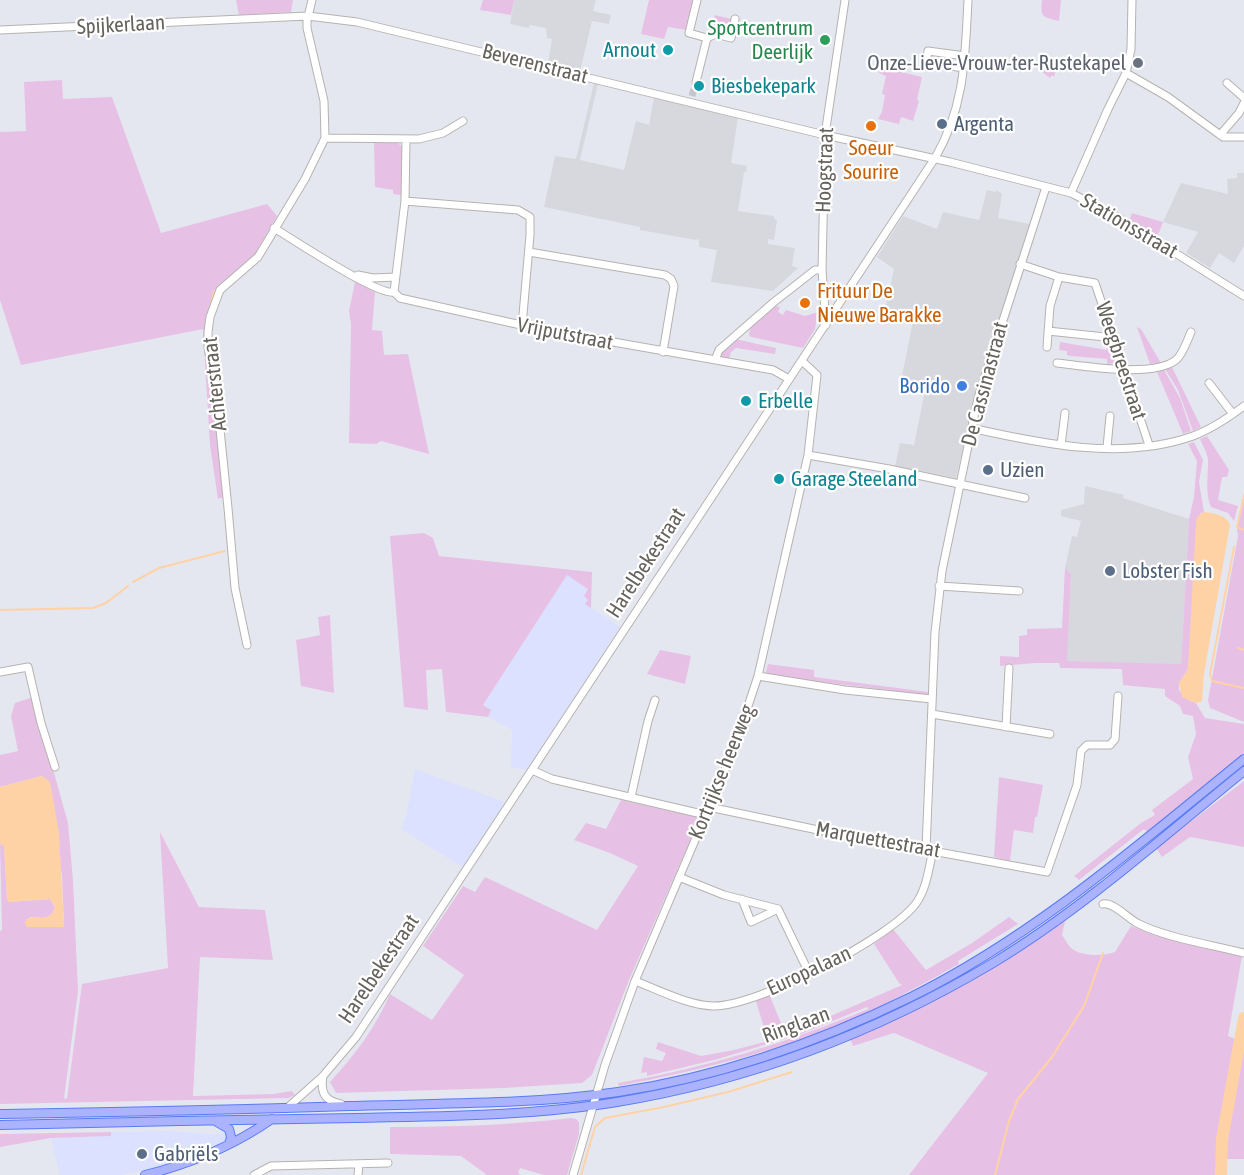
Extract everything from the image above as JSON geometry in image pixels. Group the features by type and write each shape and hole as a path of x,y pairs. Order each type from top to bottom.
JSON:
{"main road":[{"name":"Ringlaan","path":"284,1112 350,1106 504,1102 596,1094 655,1085 752,1060 840,1029 912,997 1032,927 1080,892 1244,759"},
{"name":"Ringlaan","path":"284,1112 458,1115 569,1109 672,1091 724,1079 815,1050 907,1009 986,967 1037,934 1097,890 1244,771"},
{"path":"0,1114 284,1112"},
{"path":"145,1175 164,1173 208,1154 284,1112"},
{"path":"0,1125 272,1120"},
{"path":"214,1121 229,1129 231,1137 229,1144"}],"street":[{"path":"308,16 312,0"},
{"path":"697,0 689,33 707,38 716,34 731,38 735,19"},
{"name":"Hoogstraat","path":"826,325 822,270 825,135 845,0"},
{"name":"Harelbekestraat","path":"284,1112 323,1076 356,1037 935,158 953,124 964,68 968,0"},
{"path":"1071,193 1126,73 1131,49 1132,0"},
{"name":"Beverenstraat","path":"241,19 308,16 369,24 691,98 825,135 935,158"},
{"name":"Achterstraat","path":"246,645 234,588 228,508 208,332 220,290 258,256 305,179 325,138 324,101 308,28 308,16"},
{"name":"Spijkerlaan","path":"0,30 241,19"},
{"path":"696,82 707,38"},
{"path":"964,68 926,62 928,51 965,56"},
{"path":"1126,73 1168,97 1220,135 1229,138 1244,136"},
{"path":"1227,83 1244,98"},
{"path":"1220,135 1239,113 1244,103"},
{"path":"325,138 406,139 435,136 464,122"},
{"path":"394,292 405,201 406,139"},
{"name":"Stationsstraat","path":"935,158 1071,193 1116,216 1244,296"},
{"name":"De Cassinastraat","path":"930,849 932,699 939,586 978,398 1046,187"},
{"path":"405,201 497,207 523,212 530,217 522,326"},
{"name":"Vrijputstraat","path":"274,228 346,272 379,289 389,293 394,292 400,298 522,326 773,370 789,379"},
{"path":"529,252 665,275 671,279 674,286 663,352"},
{"name":"Weegbreestraat","path":"1020,264 1059,277 1095,283 1149,445"},
{"path":"715,360 719,350 774,302 815,270 822,270"},
{"name":"Vrijputstraat","path":"346,272 373,278 395,277"},
{"path":"1047,347 1050,306 1059,277"},
{"path":"1048,331 1105,337 1112,335"},
{"path":"1056,363 1123,369 1153,368 1176,360 1191,332"},
{"name":"Kortrijkse heerweg","path":"573,1175 596,1094 635,981 733,751 758,676 808,455 817,375 802,361"},
{"path":"1209,383 1233,414"},
{"path":"971,428 1061,445 1107,447 1149,445 1167,443 1195,435 1221,423 1244,406"},
{"path":"1061,445 1065,413"},
{"path":"1107,447 1110,416"},
{"path":"808,455 1025,498"},
{"path":"939,586 1019,591"},
{"path":"0,672 28,667 41,723 55,767"},
{"path":"1006,727 1009,668"},
{"path":"758,676 845,690 932,699"},
{"name":"Marquettestraat","path":"532,770 552,779 631,797 930,849 1047,872 1077,785 1081,751 1087,745 1110,746 1113,744 1118,696"},
{"path":"631,797 655,700"},
{"path":"932,714 1050,734"},
{"name":"Europalaan","path":"635,981 702,1005 715,1006 770,991 855,951 908,913 918,900 926,883 930,849"},
{"path":"679,877 724,895 778,909 809,973"},
{"path":"741,899 751,922 778,909"},
{"path":"1103,904 1111,904 1126,917 1145,927 1244,953"},
{"path":"323,1076 321,1089 324,1096 335,1103 350,1106"},
{"path":"254,1175 272,1166 388,1163"},
{"path":"358,1164 358,1175"},
{"path":"299,1175 300,1165"}],"shaded area":[{"path":"236,0 293,0 291,12 239,15"},
{"path":"483,0 514,0 511,15 480,10"},
{"path":"514,0 596,0 593,11 611,15 609,24 592,21 580,71 548,63 552,39 547,38 546,28 530,25 529,28 510,24"},
{"path":"649,0 693,0 686,30 668,27 664,39 641,34"},
{"path":"1042,0 1061,0 1059,21 1049,19 1042,14"},
{"path":"715,15 731,19 728,34 711,31"},
{"path":"1043,60 1057,66 1054,77 1052,75 1050,78 1037,68 1038,61"},
{"path":"880,67 922,77 917,100 919,101 913,121 901,117 899,124 878,119 882,112 885,95 882,94 886,76 879,73"},
{"path":"62,80 63,99 112,97 161,233 267,204 277,216 255,254 219,288 213,298 206,328 224,497 218,499 210,445 203,329 21,365 0,300 0,132 26,131 24,82"},
{"path":"594,83 598,84 580,160 624,170 636,121 649,125 654,97 738,117 731,163 747,166 738,211 774,216 777,220 774,240 768,239 768,244 795,248 792,266 798,268 773,291 711,282 717,250 699,247 699,239 640,230 640,227 544,207 555,156 576,159"},
{"path":"396,141 403,148 401,195 393,194 393,190 375,187 374,143"},
{"path":"1237,173 1244,173 1244,246 1234,263 1219,253 1210,268 1186,253 1198,232 1163,222 1181,183 1228,194 1227,179 1237,178"},
{"path":"987,190 996,192 996,190 1002,194 998,218 1030,224 975,397 956,478 895,466 900,443 914,445 926,386 901,381 914,316 885,310 894,269 877,257 903,216 937,229 943,212 979,220"},
{"path":"1132,213 1163,222 1157,238 1130,219"},
{"path":"355,282 375,292 372,330 382,331 384,355 408,354 429,454 381,441 376,444 349,443 351,325 349,311"},
{"path":"776,306 780,307 778,312 783,315 786,310 805,316 818,312 815,329 803,348 749,335 755,322"},
{"path":"1137,327 1141,329 1161,363 1150,364"},
{"path":"735,339 776,348 775,354 736,348 731,352 729,359 719,357 720,352"},
{"path":"1108,340 1111,341 1117,357 1115,363 1107,364 1107,359 1071,356 1067,355 1067,351 1059,350 1060,342 1107,350"},
{"path":"1172,367 1201,427 1193,431 1178,390 1165,369"},
{"path":"1164,370 1180,398 1191,431 1183,434 1157,372"},
{"path":"1207,436 1229,470 1227,477 1222,477 1218,500 1238,506 1234,521 1228,513 1211,507 1209,502 1208,460 1200,439"},
{"path":"1194,442 1203,460 1199,482 1204,512 1200,514 1188,669 1179,683 1179,690 1188,700 1196,703 1205,718 1244,724 1244,753 1147,832 1144,829 1079,880 1074,876 1141,823 1155,815 1152,810 1193,779 1188,757 1196,734 1193,716 1183,714 1180,706 1165,696 1165,689 1123,685 1122,669 1060,668 1059,663 1000,666 1000,656 1019,657 1019,636 1027,635 1027,629 1062,628 1065,568 1071,574 1067,661 1181,664 1189,519 1194,497 1197,461 1188,444"},
{"path":"1085,486 1124,495 1123,498 1189,519 1181,665 1066,661 1071,574 1065,568 1072,536 1077,537 1081,521 1061,516 1061,510 1084,504"},
{"path":"1244,500 1244,722 1210,708 1208,700"},
{"path":"1204,512 1223,517 1230,525 1204,674 1202,701 1196,703 1182,697 1179,683 1188,669 1196,522 1197,517"},
{"path":"424,533 433,538 439,556 592,572 591,608 585,604 588,600 584,596 588,589 567,575 483,705 491,710 488,717 446,712 442,669 426,670 428,710 404,707 390,536"},
{"path":"567,575 589,589 586,604 620,627 527,770 511,767 512,730 488,717 490,710 483,705"},
{"path":"330,615 334,693 301,686 296,640 320,635 318,617"},
{"path":"660,650 691,656 685,684 647,674"},
{"path":"768,664 814,670 814,677 928,692 928,695 765,675"},
{"path":"33,697 68,823 73,880 78,991 64,1099 67,1098 82,984 168,968 160,832 199,907 265,910 273,960 200,957 193,1096 273,1094 292,1091 295,1095 289,1098 0,1104 0,931 2,930 0,844 4,845 9,902 50,899 55,907 48,917 30,917 27,927 64,927 62,875 42,776 0,787 0,755 18,751 11,716 15,703"},
{"path":"415,769 507,803 464,868 401,829 406,816"},
{"path":"42,776 50,782 59,833 64,927 27,927 25,924 26,919 50,916 55,907 50,899 9,902 7,899 4,846 0,844 0,787"},
{"path":"999,777 1043,785 1033,833 1014,830 1010,861 994,857"},
{"path":"1244,781 1244,847 1190,837 1162,857 1156,848"},
{"path":"621,800 700,818 629,980 592,1075 582,1083 504,1088 336,1093 330,1082 364,1041 390,994 432,1020 464,975 423,946 463,886 475,892 485,877 597,930 638,866 574,840 586,823 606,829"},
{"path":"1009,917 1018,924 958,961 959,964 892,1000 840,1024 747,1056 619,1086 618,1083 683,1070 745,1053 807,1033 868,1009 867,1007 791,1038 789,1034 902,985 874,944 893,929 926,970 972,943"},
{"path":"1066,917 1062,935 1071,948 1087,954 1099,955 1115,952 1131,926 1156,936 1242,956 1228,1036 1235,1039 1218,1139 1217,1175 909,1175 988,1073 894,1033 853,1046 850,1039"},
{"path":"770,996 787,1038 718,1059 647,1076 647,1072 641,1073 644,1057 662,1061 666,1053 656,1049 658,1042 701,1056 768,1041 756,1001"},
{"path":"1244,1032 1244,1159 1225,1159"},
{"path":"571,1118 579,1122 579,1134 567,1175 544,1175 520,1168 518,1173 521,1175 487,1175 461,1156 390,1154 390,1127 481,1125"},
{"path":"111,1132 227,1133 228,1138 226,1142 193,1157 122,1175 60,1175 51,1138 111,1136"},
{"path":"111,1132 111,1136 51,1138 0,1147 0,1134"}],"waterway":[{"path":"209,312 214,291"},
{"path":"1244,495 1237,527 1244,530"},
{"path":"1234,547 1210,674 1212,681 1244,688"},
{"path":"133,582 159,568 225,551"},
{"path":"0,610 93,608 106,603 128,586"},
{"path":"1238,648 1244,650"},
{"path":"995,1175 1009,1121 1018,1099 1052,1057 1084,1006 1103,953"},
{"path":"1221,1175 1222,1139 1244,1018"},
{"path":"581,1175 595,1127 605,1118 728,1092 792,1072"}],"tunnel":[{"path":"692,96 696,82"}],"place":[{"name":"Sportcentrum Deerlijk","path":"825,40"},
{"name":"Arnout","path":"668,50"},
{"name":"Onze-Lieve-Vrouw-ter-Rustekapel","path":"1138,63"},
{"name":"Biesbekepark","path":"699,86"},
{"name":"Argenta","path":"942,124"},
{"name":"Soeur Sourire","path":"871,126"},
{"name":"Frituur De Nieuwe Barakke","path":"805,303"},
{"name":"Borido","path":"962,386"},
{"name":"Erbelle","path":"746,401"},
{"name":"Uzien","path":"988,470"},
{"name":"Garage Steeland","path":"779,479"},
{"name":"Lobster Fish","path":"1110,571"},
{"name":"Gabriëls","path":"142,1154"}]}
